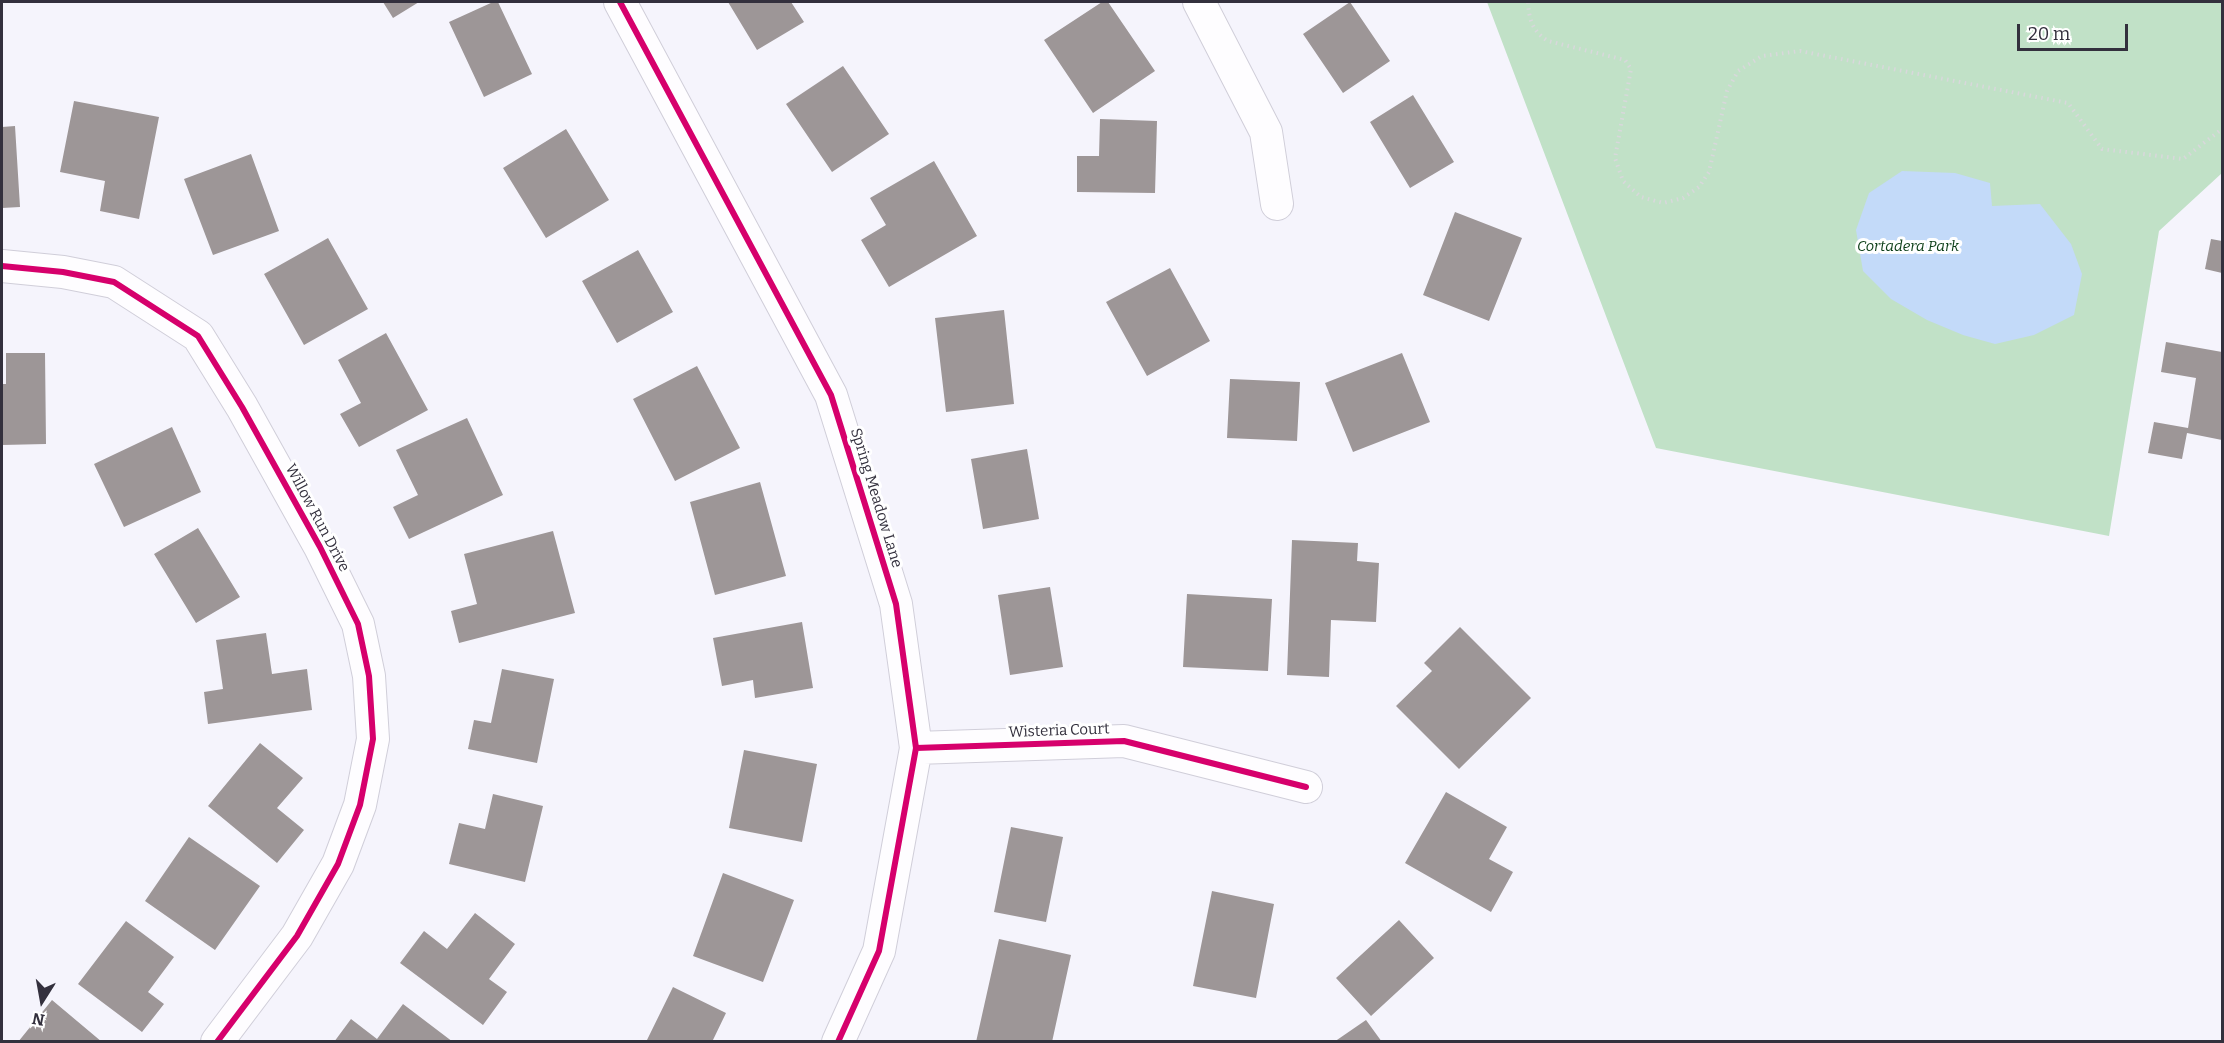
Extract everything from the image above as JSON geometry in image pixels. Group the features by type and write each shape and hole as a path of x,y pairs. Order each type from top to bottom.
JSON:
{"street":[{"name":"Spring Meadow Lane","path":"620,2 831,395 896,604 916,748 879,951 838,1041"},
{"path":"1199,2 1266,132 1276,204"},
{"name":"Willow Run Drive","path":"2,266 63,272 114,282 198,336 259,437 320,547 358,624 369,676 372,739 360,805 338,864 297,936 217,1041"},
{"name":"Wisteria Court","path":"916,748 1124,741 1306,787"}],"path":[{"path":"1528,2 1529,19 1538,34 1548,41 1625,60 1631,69 1615,158 1623,181 1641,196 1663,203 1683,198 1700,187 1709,172 1727,91 1738,71 1762,56 1800,51 2068,103 2102,149 2183,159 2223,129"}],"green space":[{"name":"Cortadera Park","path":"1487,2 2222,2 2222,173 2159,231 2109,536 1656,448"}],"water":[{"path":"1902,171 1955,173 1990,183 1992,206 2040,204 2071,244 2082,274 2074,315 2034,335 1995,344 1963,335 1927,320 1891,299 1863,271 1856,230 1869,193"}],"building":[{"path":"383,2 419,2 393,18"},
{"path":"493,2 498,2 532,74 484,97 449,22"},
{"path":"728,2 791,2 804,22 757,50"},
{"path":"1102,2 1108,2 1155,71 1093,113 1044,40"},
{"path":"1350,2 1390,61 1343,93 1303,34"},
{"path":"843,66 889,134 832,172 786,104"},
{"path":"1413,95 1454,162 1410,188 1370,122"},
{"path":"74,101 159,117 139,219 100,211 105,181 60,172"},
{"path":"1100,119 1157,121 1155,193 1077,192 1077,156 1099,156"},
{"path":"15,126 20,207 2,208 2,127"},
{"path":"566,129 609,200 546,238 503,168"},
{"path":"251,154 279,231 213,255 184,179"},
{"path":"934,161 977,236 889,287 861,240 886,225 870,198"},
{"path":"1455,212 1522,238 1489,321 1423,295"},
{"path":"328,238 368,309 304,345 264,274"},
{"path":"2211,239 2222,241 2222,273 2205,269"},
{"path":"638,250 673,312 617,343 582,281"},
{"path":"1170,268 1210,341 1147,376 1106,302"},
{"path":"1004,310 1014,404 946,412 935,318"},
{"path":"386,333 428,410 359,447 340,414 361,403 338,360"},
{"path":"2166,342 2222,352 2222,440 2187,433 2182,459 2148,453 2154,422 2188,428 2196,378 2161,372"},
{"path":"6,353 45,353 46,444 2,445 2,384 6,384"},
{"path":"1402,353 1430,422 1353,452 1325,383"},
{"path":"697,366 740,448 675,481 633,399"},
{"path":"1230,379 1300,382 1297,441 1227,438"},
{"path":"467,418 503,495 409,539 393,507 418,495 396,450"},
{"path":"172,427 201,492 124,527 94,464"},
{"path":"1027,449 1039,519 983,529 971,459"},
{"path":"760,482 786,576 715,595 690,502"},
{"path":"198,528 240,597 196,623 154,554"},
{"path":"553,531 575,613 459,643 451,611 477,604 464,554"},
{"path":"1292,540 1358,543 1357,561 1379,563 1376,622 1331,620 1329,677 1287,675"},
{"path":"1050,587 1063,667 1010,675 998,595"},
{"path":"1187,594 1272,599 1268,671 1183,667"},
{"path":"802,622 813,688 755,698 753,680 722,686 713,638"},
{"path":"1460,627 1531,698 1459,769 1396,706 1432,671 1424,663"},
{"path":"266,633 272,674 307,669 312,710 208,724 204,692 223,689 216,640"},
{"path":"502,669 554,679 537,763 468,749 474,720 491,723"},
{"path":"260,743 303,778 277,808 304,830 277,863 208,806"},
{"path":"744,750 817,764 802,842 729,828"},
{"path":"1446,792 1507,827 1489,859 1513,872 1491,912 1405,863"},
{"path":"493,794 543,806 525,882 449,864 459,823 485,829"},
{"path":"1011,827 1063,837 1046,922 994,912"},
{"path":"189,837 260,886 215,950 145,901"},
{"path":"723,873 794,900 763,982 693,956"},
{"path":"1212,891 1274,904 1256,998 1193,986"},
{"path":"475,913 515,944 489,979 507,992 483,1025 400,963 424,931 447,949"},
{"path":"1399,920 1434,958 1371,1016 1336,978"},
{"path":"126,921 174,957 148,992 164,1004 142,1032 78,984"},
{"path":"999,939 1071,955 1052,1042 976,1042"},
{"path":"673,987 726,1013 712,1042 646,1042"},
{"path":"52,1000 102,1042 18,1042"},
{"path":"403,1004 453,1042 334,1042 351,1019 377,1039"},
{"path":"1366,1020 1382,1042 1334,1042"}],"cycle path":[{"path":"620,2 831,395 896,604 916,748 879,951 838,1042"},
{"path":"2,266 63,272 114,282 198,336 242,407 320,547 358,624 369,676 373,739 360,805 338,864 297,936 217,1042"},
{"path":"916,748 1124,741 1306,787"}]}
